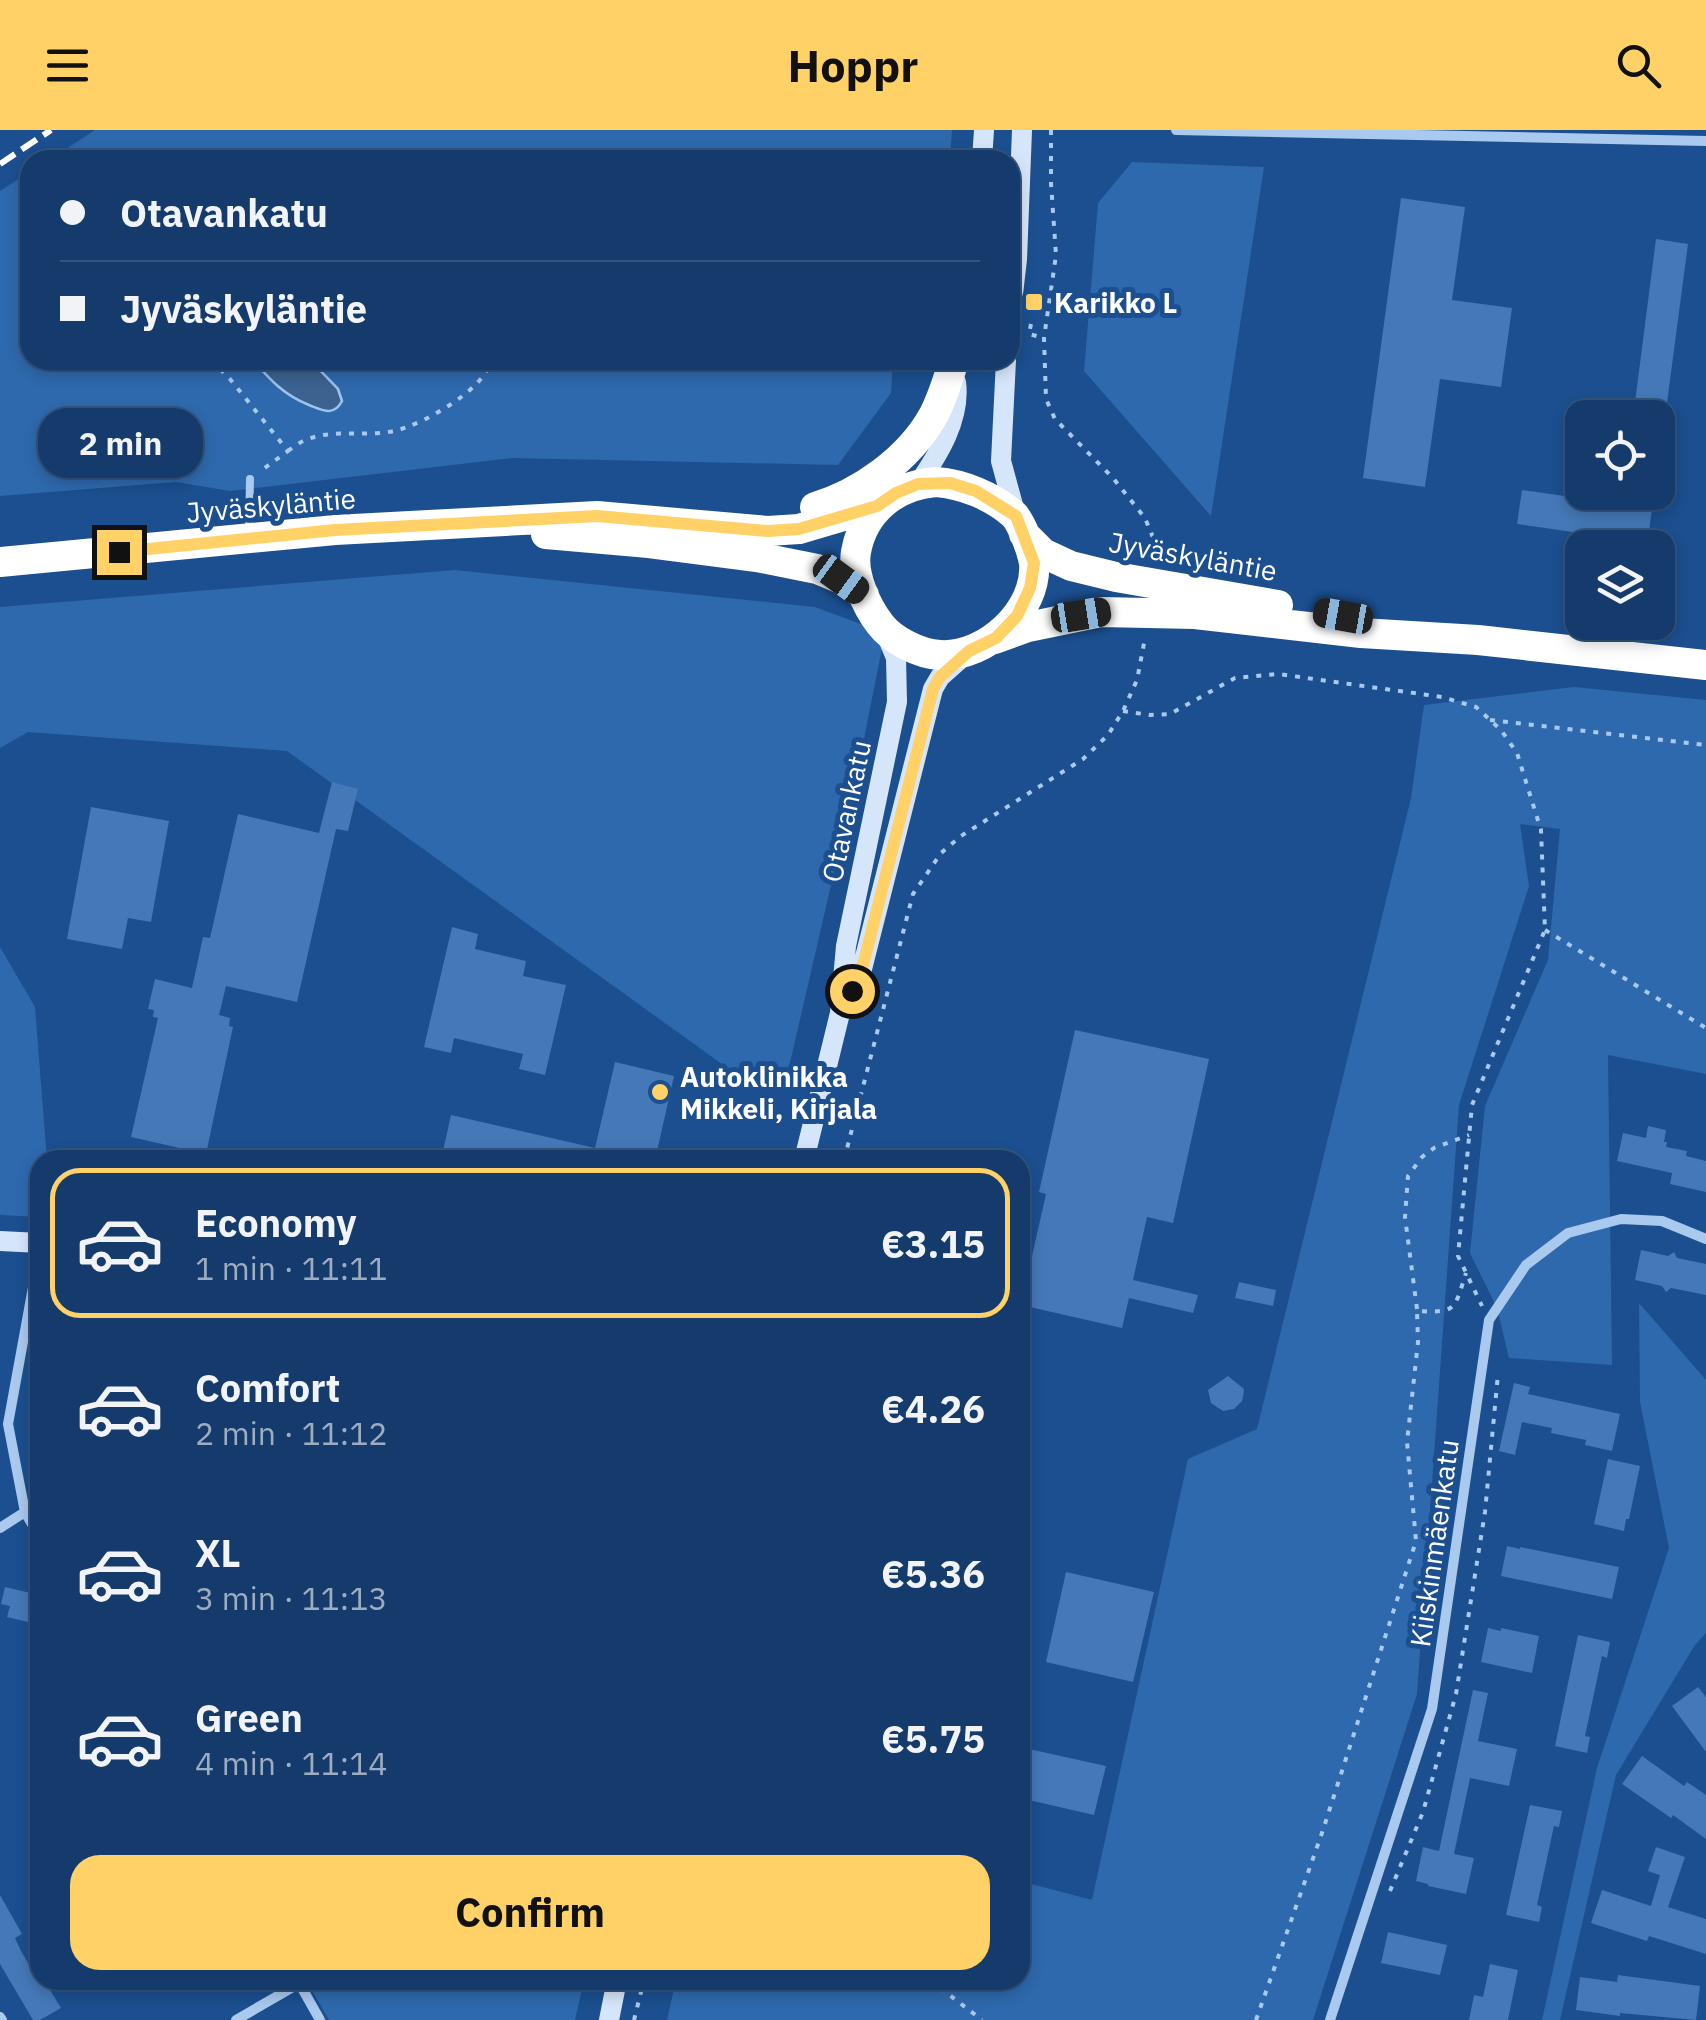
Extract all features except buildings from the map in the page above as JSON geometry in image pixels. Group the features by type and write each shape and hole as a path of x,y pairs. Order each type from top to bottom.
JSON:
{"highway":[{"path":"735,527 835,502 866,484 915,441 932,418 950,370"},
{"path":"950,483 976,491 1020,525 1034,563 1030,588 1017,616 982,645 942,656 903,643 880,624 857,574 856,551 877,506 918,484 950,483"},
{"name":"Jyväskyläntie","path":"0,562 429,524 597,516 768,531 799,529 877,506"},
{"name":"Jyväskyläntie","path":"429,524 649,543 757,557 817,570 841,579 864,595"},
{"name":"Jyväskyläntie","path":"1020,525 1042,552 1056,561 1116,577 1478,640"},
{"name":"Jyväskyläntie","path":"982,645 1028,627 1101,612 1195,614 1706,664"}],"main road":[{"path":"1020,182 1022,130"},
{"path":"918,484 947,435 957,390 954,370"},
{"path":"1005,370 1000,461 1020,525"},
{"name":"Otavankatu","path":"806,1150 840,1013 846,946 897,702 896,658 880,624"},
{"name":"Otavankatu","path":"840,1013 862,969 933,689 940,677 982,645"},
{"path":"0,1241 30,1245"},
{"path":"608,2020 615,1990"}],"street":[{"path":"1176,130 1484,132 1706,141"},
{"name":"Kiiskinmäenkatu","path":"1330,2020 1432,1709 1489,1320 1526,1265 1568,1233 1621,1219 1662,1221 1706,1239"},
{"path":"30,1302 8,1424 24,1512 30,1522"},
{"path":"0,1528 24,1512"},
{"path":"236,2020 286,1990"},
{"path":"303,1990 320,2020"}],"lane":[{"path":"249,539 250,479"}],"path":[{"path":"1051,130 1050,184 1056,254 1044,338 1046,399 1055,419 1146,518 1154,540 1154,567"},
{"path":"1032,318 1029,334 1044,338"},
{"path":"220,370 288,451"},
{"path":"250,479 308,439 394,431 426,419 478,384 487,370"},
{"path":"847,1150 913,894 924,874 960,836 1083,760 1108,735 1136,680 1148,624"},
{"path":"1123,711 1170,714 1235,678 1278,674 1442,697 1476,707 1502,730 1517,754 1541,830 1545,930 1472,1104 1458,1256 1489,1320"},
{"path":"1490,720 1706,745"},
{"path":"1545,930 1706,1028"},
{"path":"1256,2020 1322,1832 1416,1541 1407,1442 1418,1342 1406,1217 1408,1176 1422,1156 1469,1135"},
{"path":"1417,1311 1444,1312 1456,1303 1466,1273"},
{"path":"634,2020 642,1990"},
{"path":"943,1990 982,2020"}],"shaded area":[{"path":"95,130 952,130 951,150 64,150"},
{"path":"1132,162 1264,167 1211,516 1084,371 1098,203"},
{"path":"20,178 20,370 892,370 891,393 838,465 512,458 230,491 176,482 0,496 0,191"},
{"path":"263,370 320,370 338,389 342,401 327,411 300,401"},
{"path":"455,570 815,607 885,633 789,1067 758,1090 287,751 28,732 0,748 0,607"},
{"path":"1574,687 1706,700 1706,1074 1608,1055 1612,1365 1509,1358 1497,1308 1470,1253 1485,1106 1548,960 1560,829 1520,824 1529,886 1459,1105 1417,1694 1313,2020 667,2020 674,1990 1030,1990 1030,1884 1092,1900 1188,1459 1257,1429 1411,798 1424,705"},
{"path":"0,947 35,1007 46,1150 30,1150 30,1216 0,1215"},
{"path":"1639,1303 1706,1380 1706,1633 1616,1775 1560,2020 1542,2020 1597,1768 1669,1548 1640,1402"},
{"path":"312,1990 582,1990 575,2020 329,2020"}],"railway":[{"path":"21,150 51,130"},
{"path":"0,164 20,151"}],"place":[{"name":"Karikko L","path":"1034,302"},
{"name":"Autoklinikka Mikkeli, Kirjala","path":"660,1092"}],"route":[{"path":"119,552 335,530 597,516 768,531 799,529 877,506 918,484 950,483 976,491 1016,516 1034,563 1030,588 1017,616 996,638 969,651 940,677 933,689 890,866 862,969 852,991"}]}
